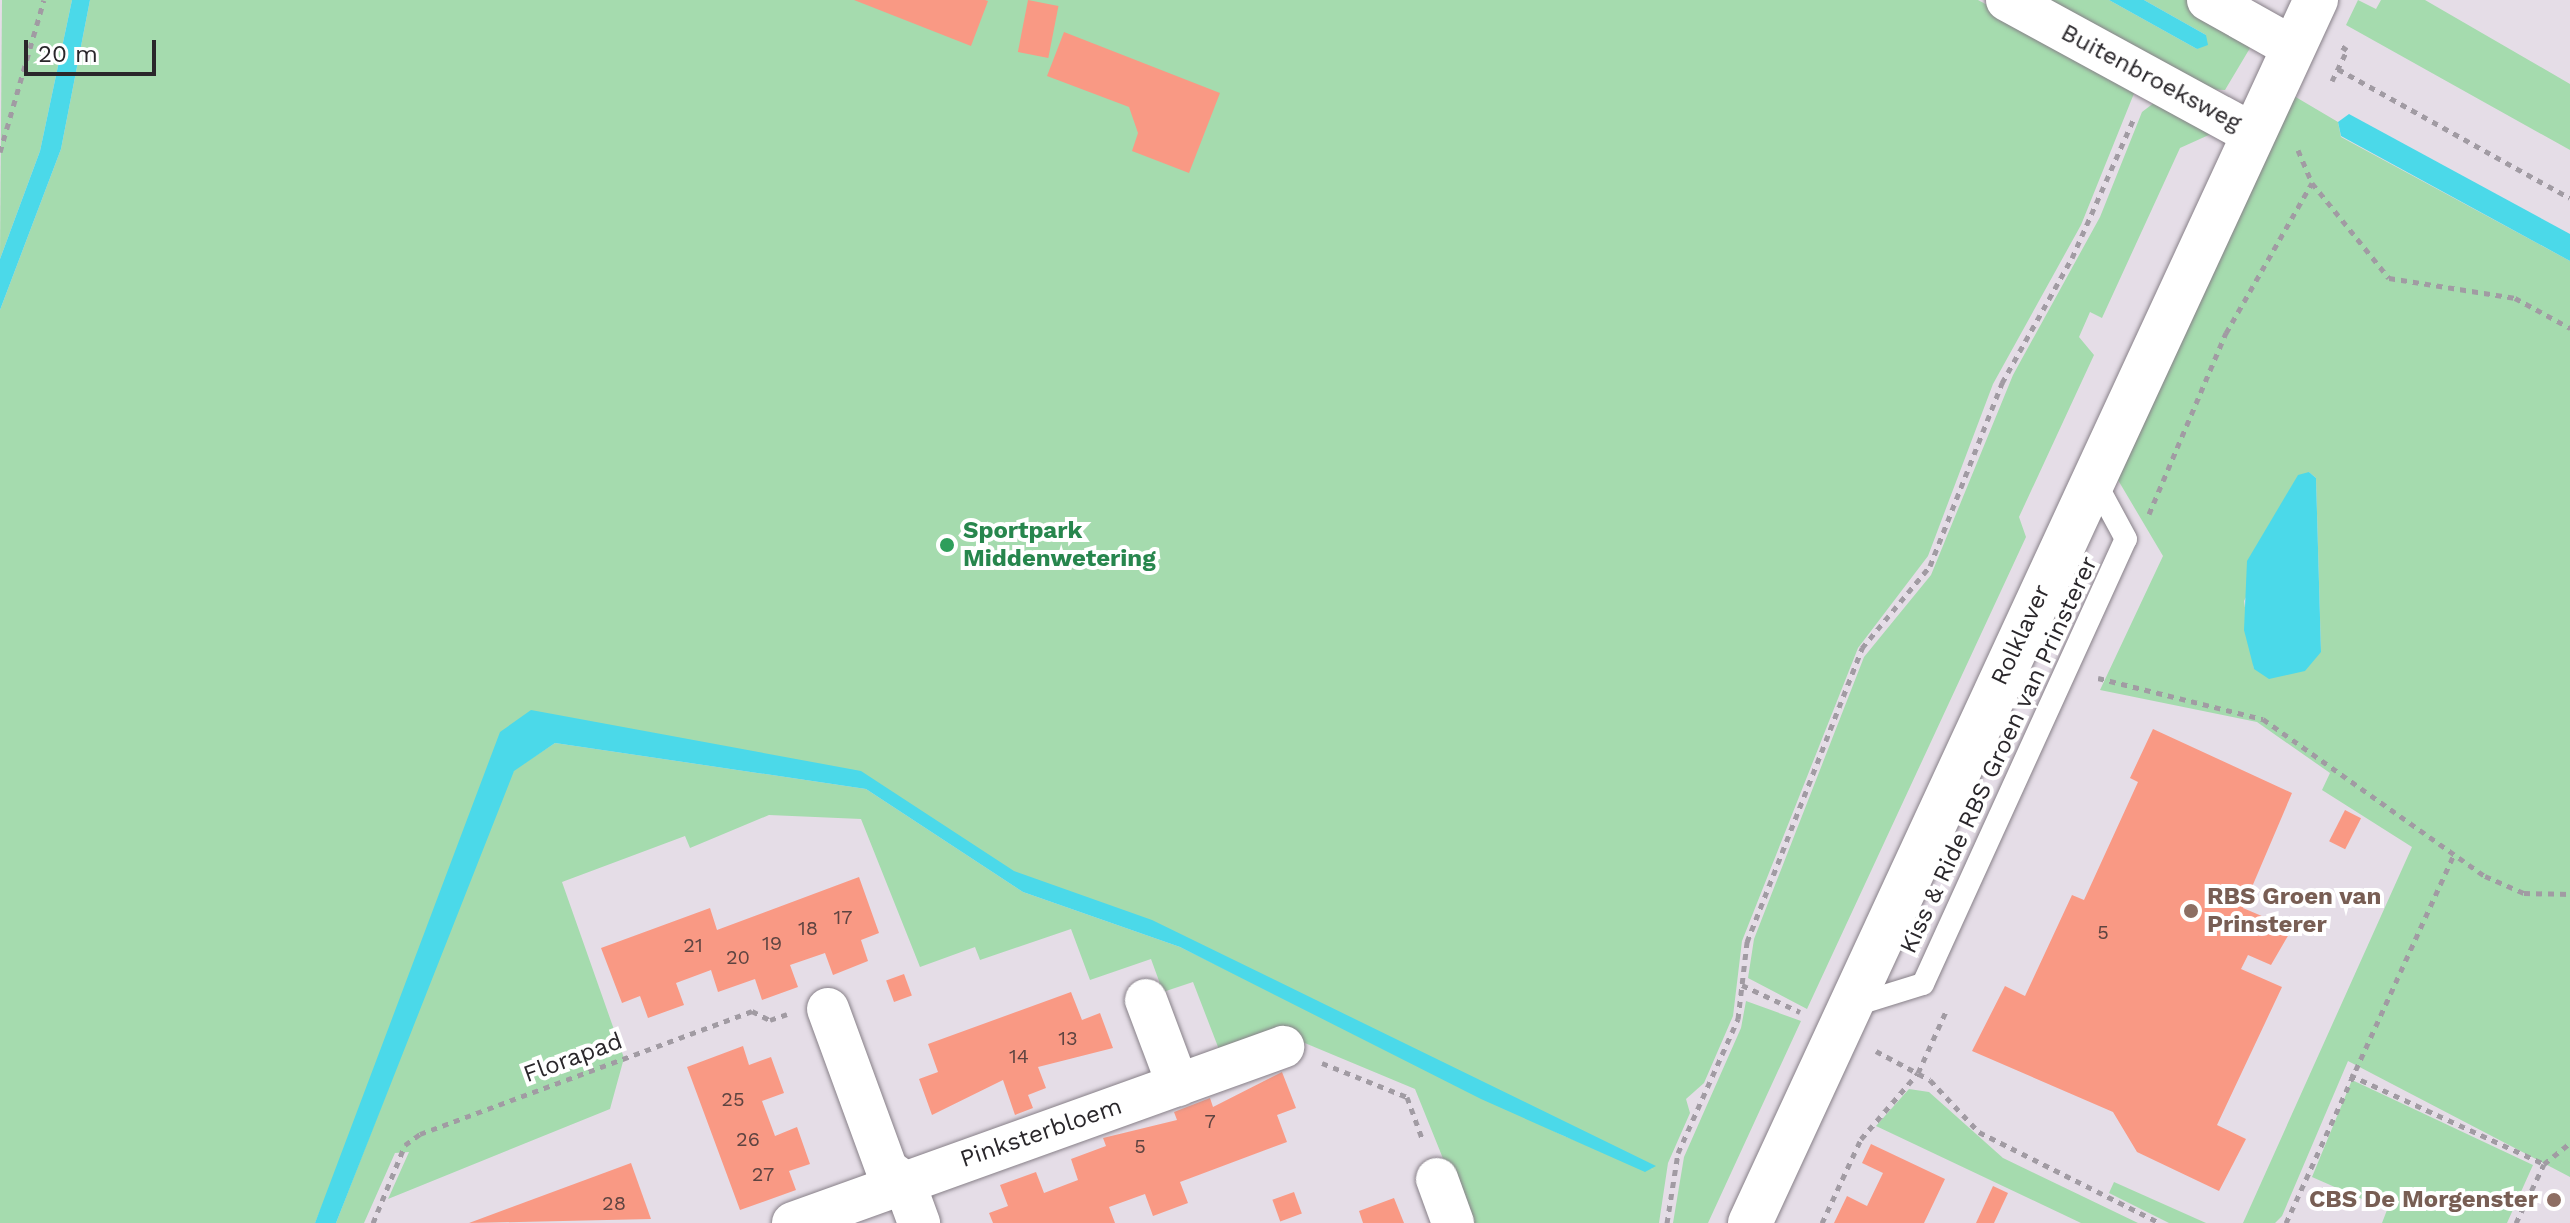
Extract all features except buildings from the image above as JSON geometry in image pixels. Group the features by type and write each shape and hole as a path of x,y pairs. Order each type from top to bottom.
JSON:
{"street":[{"name":"Buitenbroeksweg","path":"2007,0 2253,134"},
{"path":"2208,0 2294,48"},
{"name":"Rolklaver","path":"1750,1223 2316,0"},
{"path":"1146,1000 1178,1085"},
{"path":"828,1009 887,1170 904,1182 919,1223"},
{"name":"Pinksterbloem","path":"793,1223 1283,1047"},
{"path":"1437,1179 1453,1223"}],"lane":[{"name":"Kiss & Ride RBS Groen van Prinsterer","path":"1842,1019 1923,984 1930,969 2126,539 2093,478"}],"path":[{"path":"0,152 44,0"},
{"path":"2325,94 2338,69 2570,198"},
{"path":"1667,1223 1678,1153 1738,1019 1747,942 1862,648 1930,566 2002,383 2092,218 2151,78"},
{"path":"2297,142 2312,183 2389,278 2515,298 2570,328"},
{"path":"2097,678 2263,719 2454,854 2524,893 2570,894"},
{"path":"2286,1223 2350,1075 2454,854"},
{"path":"1742,985 1842,1019 1930,1080 1979,1132 2160,1223"},
{"name":"Florapad","path":"373,1223 405,1145 420,1134 752,1011 770,1020 825,1000 828,1009"},
{"path":"1283,1047 1407,1097 1437,1179"},
{"path":"2350,1075 2544,1164"},
{"path":"1822,1223 1861,1139"},
{"path":"2516,1223 2544,1164 2570,1143"}],"green space":[{"path":"2,0 72,0 40,151 0,259"},
{"name":"Sportpark Middenwetering","path":"90,0 1978,0 2137,86 2081,225 1993,384 1928,556 1858,648 1742,941 1733,1016 1704,1083 1686,1099 1690,1113 1668,1163 1659,1223 1469,1223 1415,1089 1288,1036 1220,1052 1193,982 1163,992 1151,959 1090,980 1071,929 980,960 975,947 920,967 861,819 769,815 690,848 685,836 562,882 624,1058 610,1109 388,1199 409,1152 395,1153 364,1223 336,1223 502,795 514,770 555,743 866,789 1023,892 1180,947 1564,1136 1654,1170 1220,957 1027,883 861,778 520,724 315,1223 0,1223 0,310 61,149"},
{"path":"2036,0 2109,0 2197,49 2206,35 2144,0 2188,0 2256,38 2225,90 2208,89"},
{"path":"2358,0 2376,9 2381,0 2425,0 2570,84 2570,150 2346,25"},
{"path":"2294,96 2338,122 2341,137 2570,261 2570,1177 2348,1061 2282,1216 2275,1223 2243,1223 2412,847 2322,790 2330,773 2257,722 2100,690 2163,556 2118,480","holes":["2309,472 2316,478 2321,652 2254,669 2244,601"]},
{"path":"2159,99 2211,134 2180,148 2102,318 2090,312 2079,337 2094,355 2019,517 2026,537 1807,1009 1748,978 1754,939 1864,657 1931,575 2013,375 2100,217 2142,112"},
{"path":"1746,1001 1801,1021 1708,1223 1673,1223 1684,1157 1741,1028"},
{"path":"2352,1080 2533,1165 2507,1223 2382,1223 2387,1210 2312,1177"},
{"path":"1909,1089 1929,1092 2003,1158 2138,1223 2081,1223 1876,1126"},
{"path":"2114,1182 2206,1223 2169,1223 2109,1193"}],"water":[{"path":"72,0 90,0 61,149 0,310 0,259 40,151"},
{"path":"2109,0 2144,0 2206,35 2208,45 2197,49"},
{"path":"2349,114 2570,234 2570,261 2341,136 2338,122"},
{"path":"2309,472 2316,478 2321,652 2305,671 2269,679 2254,669 2244,630 2247,561 2298,475"},
{"path":"531,710 861,771 1014,871 1152,920 1656,1166 1645,1172 1481,1099 1180,947 1023,892 866,789 555,743 514,771 336,1223 315,1223 500,732"}],"place":[{"name":"Sportpark Middenwetering","path":"947,545"},
{"name":"RBS Groen van Prinsterer","path":"2191,911"},
{"name":"CBS De Morgenster","path":"2554,1200"}]}
